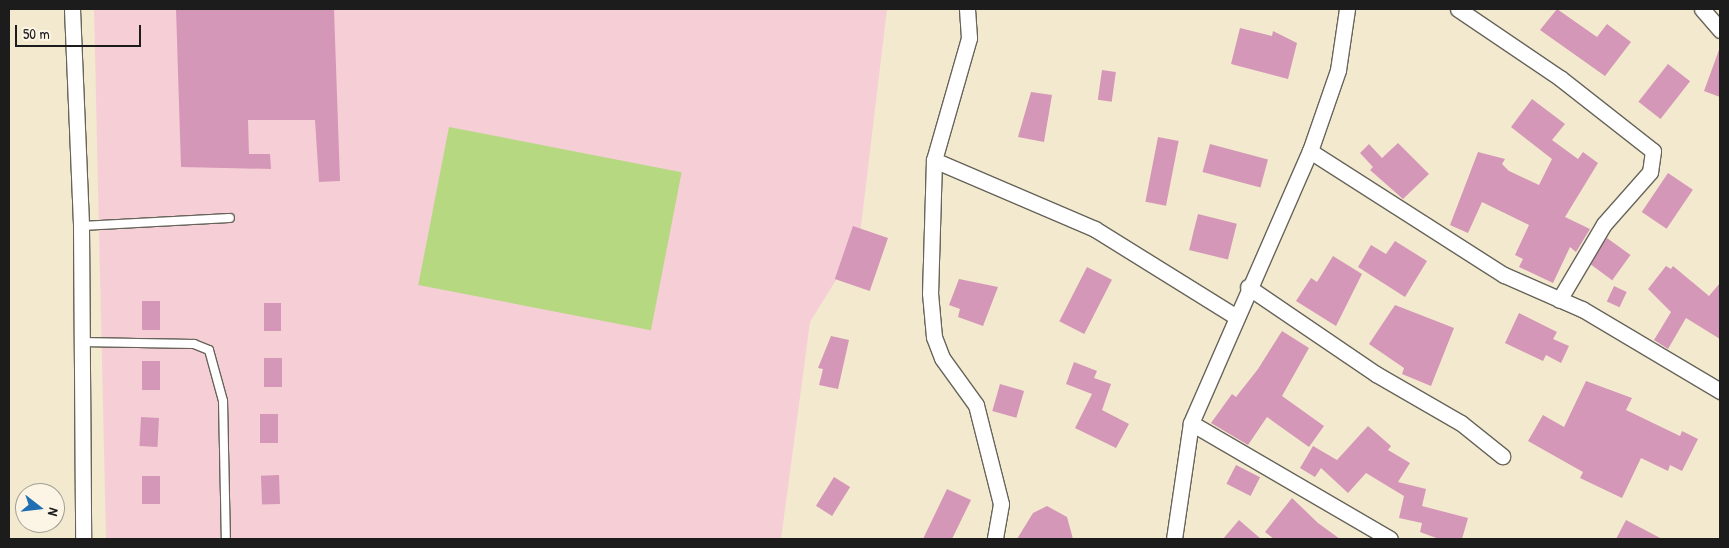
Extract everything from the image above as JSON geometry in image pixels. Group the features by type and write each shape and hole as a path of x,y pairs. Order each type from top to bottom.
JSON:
{"street":[{"path":"72,9 80,226 83,539"},
{"path":"967,9 969,38 934,160 930,293 934,338 942,358 976,405 1001,504 996,539"},
{"path":"1174,539 1191,423 1235,316 1310,151 1338,70 1347,9"},
{"path":"1458,9 1560,78 1653,151 1650,172 1604,224 1559,300"},
{"path":"1702,9 1720,30"},
{"path":"1310,151 1504,274 1611,325 1720,391"},
{"path":"934,160 1095,229 1235,316"},
{"path":"1248,287 1376,374 1461,423 1502,456"},
{"path":"1191,423 1390,539"}],"lane":[{"path":"80,226 230,218"},
{"path":"82,342 194,344 209,350 223,401 226,539"}],"shaded area":[{"path":"94,9 887,9 859,243 810,322 781,539 106,539"}],"green space":[{"path":"449,127 682,172 651,330 418,285"}],"building":[{"path":"176,9 334,9 340,181 319,182 315,120 248,120 249,154 270,154 271,169 181,167"},
{"path":"1557,9 1597,37 1607,24 1631,42 1605,76 1540,30"},
{"path":"1240,28 1272,36 1273,31 1297,43 1288,79 1231,64"},
{"path":"1720,50 1720,97 1704,91"},
{"path":"1668,64 1690,81 1661,119 1638,102"},
{"path":"1102,70 1116,72 1112,102 1098,100"},
{"path":"1031,92 1052,95 1044,142 1018,137"},
{"path":"1532,99 1565,124 1552,140 1578,159 1583,152 1598,163 1565,217 1590,229 1576,252 1570,247 1553,283 1519,267 1523,259 1515,255 1529,225 1482,202 1468,233 1450,225 1478,152 1505,159 1502,164 1509,171 1539,185 1552,159 1511,127"},
{"path":"1158,137 1179,141 1166,206 1145,202"},
{"path":"1398,143 1429,174 1403,199 1370,170 1373,167 1360,153 1369,144 1382,158"},
{"path":"1210,144 1268,160 1260,188 1202,172"},
{"path":"1668,173 1693,190 1667,229 1642,212"},
{"path":"1198,214 1237,224 1228,260 1189,250"},
{"path":"853,226 888,238 870,291 835,279"},
{"path":"1607,238 1630,255 1612,280 1589,263"},
{"path":"1395,241 1427,261 1405,297 1358,267 1371,245 1386,254"},
{"path":"1333,256 1362,274 1336,326 1296,301 1311,278 1317,282"},
{"path":"1666,266 1671,269 1673,266 1709,296 1720,283 1720,339 1686,318 1668,349 1654,340 1671,312 1648,289"},
{"path":"1087,267 1112,280 1084,334 1059,321"},
{"path":"959,279 998,287 983,326 958,317 960,309 949,305"},
{"path":"1614,286 1627,292 1620,307 1607,301"},
{"path":"142,301 160,301 160,330 142,330"},
{"path":"264,303 281,303 281,331 264,331"},
{"path":"1395,305 1454,328 1431,386 1402,374 1404,368 1369,344"},
{"path":"1519,313 1557,332 1553,339 1569,346 1561,363 1546,355 1543,361 1505,343"},
{"path":"1282,331 1309,348 1282,396 1324,426 1309,447 1267,417 1248,445 1211,423 1232,394 1236,397 1258,369"},
{"path":"831,336 849,340 838,389 819,385 823,369 818,368"},
{"path":"264,358 282,358 282,387 264,387"},
{"path":"142,361 160,361 160,390 142,390"},
{"path":"1074,362 1097,371 1094,378 1111,384 1102,410 1129,424 1116,448 1075,428 1092,394 1066,384"},
{"path":"1586,381 1632,398 1626,410 1680,436 1682,431 1698,439 1682,471 1670,465 1668,471 1641,458 1622,498 1580,478 1583,472 1528,441 1543,415 1564,427"},
{"path":"1000,384 1024,391 1016,418 992,411"},
{"path":"260,414 278,414 278,443 260,443"},
{"path":"141,417 159,418 157,447 139,446"},
{"path":"1368,426 1391,446 1388,450 1410,463 1398,482 1426,489 1422,506 1468,518 1462,539 1439,539 1420,532 1422,523 1399,518 1404,496 1366,473 1348,493 1321,468 1315,477 1300,468 1313,446 1337,460"},
{"path":"1236,465 1260,477 1251,496 1226,484"},
{"path":"279,475 280,504 262,505 261,476"},
{"path":"142,476 160,476 160,504 142,504"},
{"path":"834,477 850,487 832,516 816,506"},
{"path":"947,489 971,500 952,539 923,539"},
{"path":"1292,498 1318,523 1340,539 1274,539 1265,532"},
{"path":"1047,506 1067,517 1073,539 1017,539 1033,513"},
{"path":"1239,520 1261,539 1223,539"},
{"path":"1626,520 1662,539 1616,539"}]}
